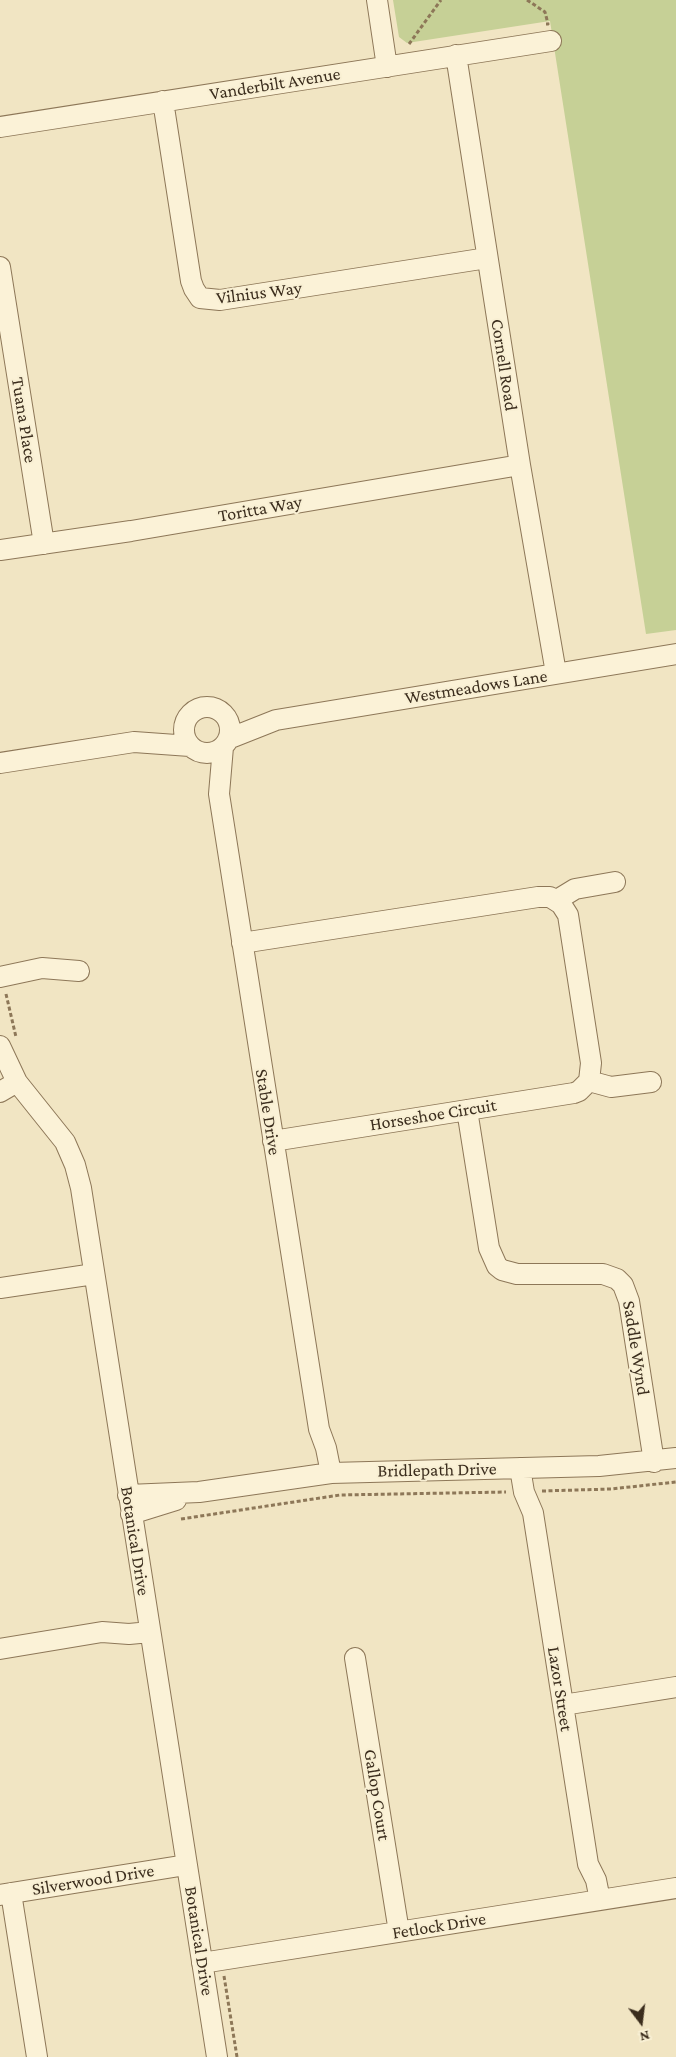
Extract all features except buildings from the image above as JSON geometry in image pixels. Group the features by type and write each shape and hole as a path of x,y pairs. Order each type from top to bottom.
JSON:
{"street":[{"path":"377,0 387,66"},
{"name":"Vanderbilt Avenue","path":"0,127 456,55 550,32"},
{"name":"Cornell Road","path":"456,55 520,465 556,673"},
{"name":"Vilnius Way","path":"163,101 191,281 200,298 220,300 487,258"},
{"name":"Tuana Place","path":"0,267 5,335 44,544"},
{"name":"Toritta Way","path":"0,550 520,465"},
{"name":"Westmeadows Lane","path":"226,743 276,720 676,654"},
{"path":"0,763 134,742 193,748 209,753 226,743 230,726 224,714 218,710 204,707 197,709 187,718 134,742"},
{"name":"Westmeadows Lane","path":"224,714 276,720"},
{"path":"187,718 184,733 193,748"},
{"name":"Stable Drive","path":"226,743 219,794 324,1474"},
{"name":"Stable Drive","path":"193,748 219,794"},
{"path":"557,900 575,889 615,882"},
{"path":"242,943 538,897 557,900 568,916 591,1063 589,1081 611,1087 651,1082"},
{"path":"0,976 42,968 79,971"},
{"name":"Botanical Drive","path":"0,1046 8,1087 65,1142 75,1165 81,1188 217,2057"},
{"name":"Horseshoe Circuit","path":"273,1141 566,1095 579,1091 589,1081"},
{"name":"Saddle Wynd","path":"467,1110 489,1248 497,1266 502,1270 517,1274 603,1274 617,1279 623,1285 629,1301 654,1462"},
{"path":"0,1288 94,1274"},
{"name":"Bridlepath Drive","path":"129,1504 324,1474 527,1468 654,1462 676,1458"},
{"name":"Lazor Street","path":"527,1468 588,1864 585,1882 594,1901"},
{"path":"0,1649 102,1632 128,1622 149,1624"},
{"name":"Gallop Court","path":"355,1658 399,1932"},
{"path":"563,1705 676,1687"},
{"name":"Silverwood Drive","path":"6,1894 186,1865"},
{"name":"Fetlock Drive","path":"202,1963 676,1888"},
{"path":"6,1894 37,2057"}],"path":[{"path":"409,44 441,0"},
{"path":"527,0 545,12 550,32"},
{"path":"172,1520 340,1496 611,1489 676,1482"}],"green space":[{"path":"393,0 676,0 676,630 646,634 550,21 407,43 399,37"}]}
